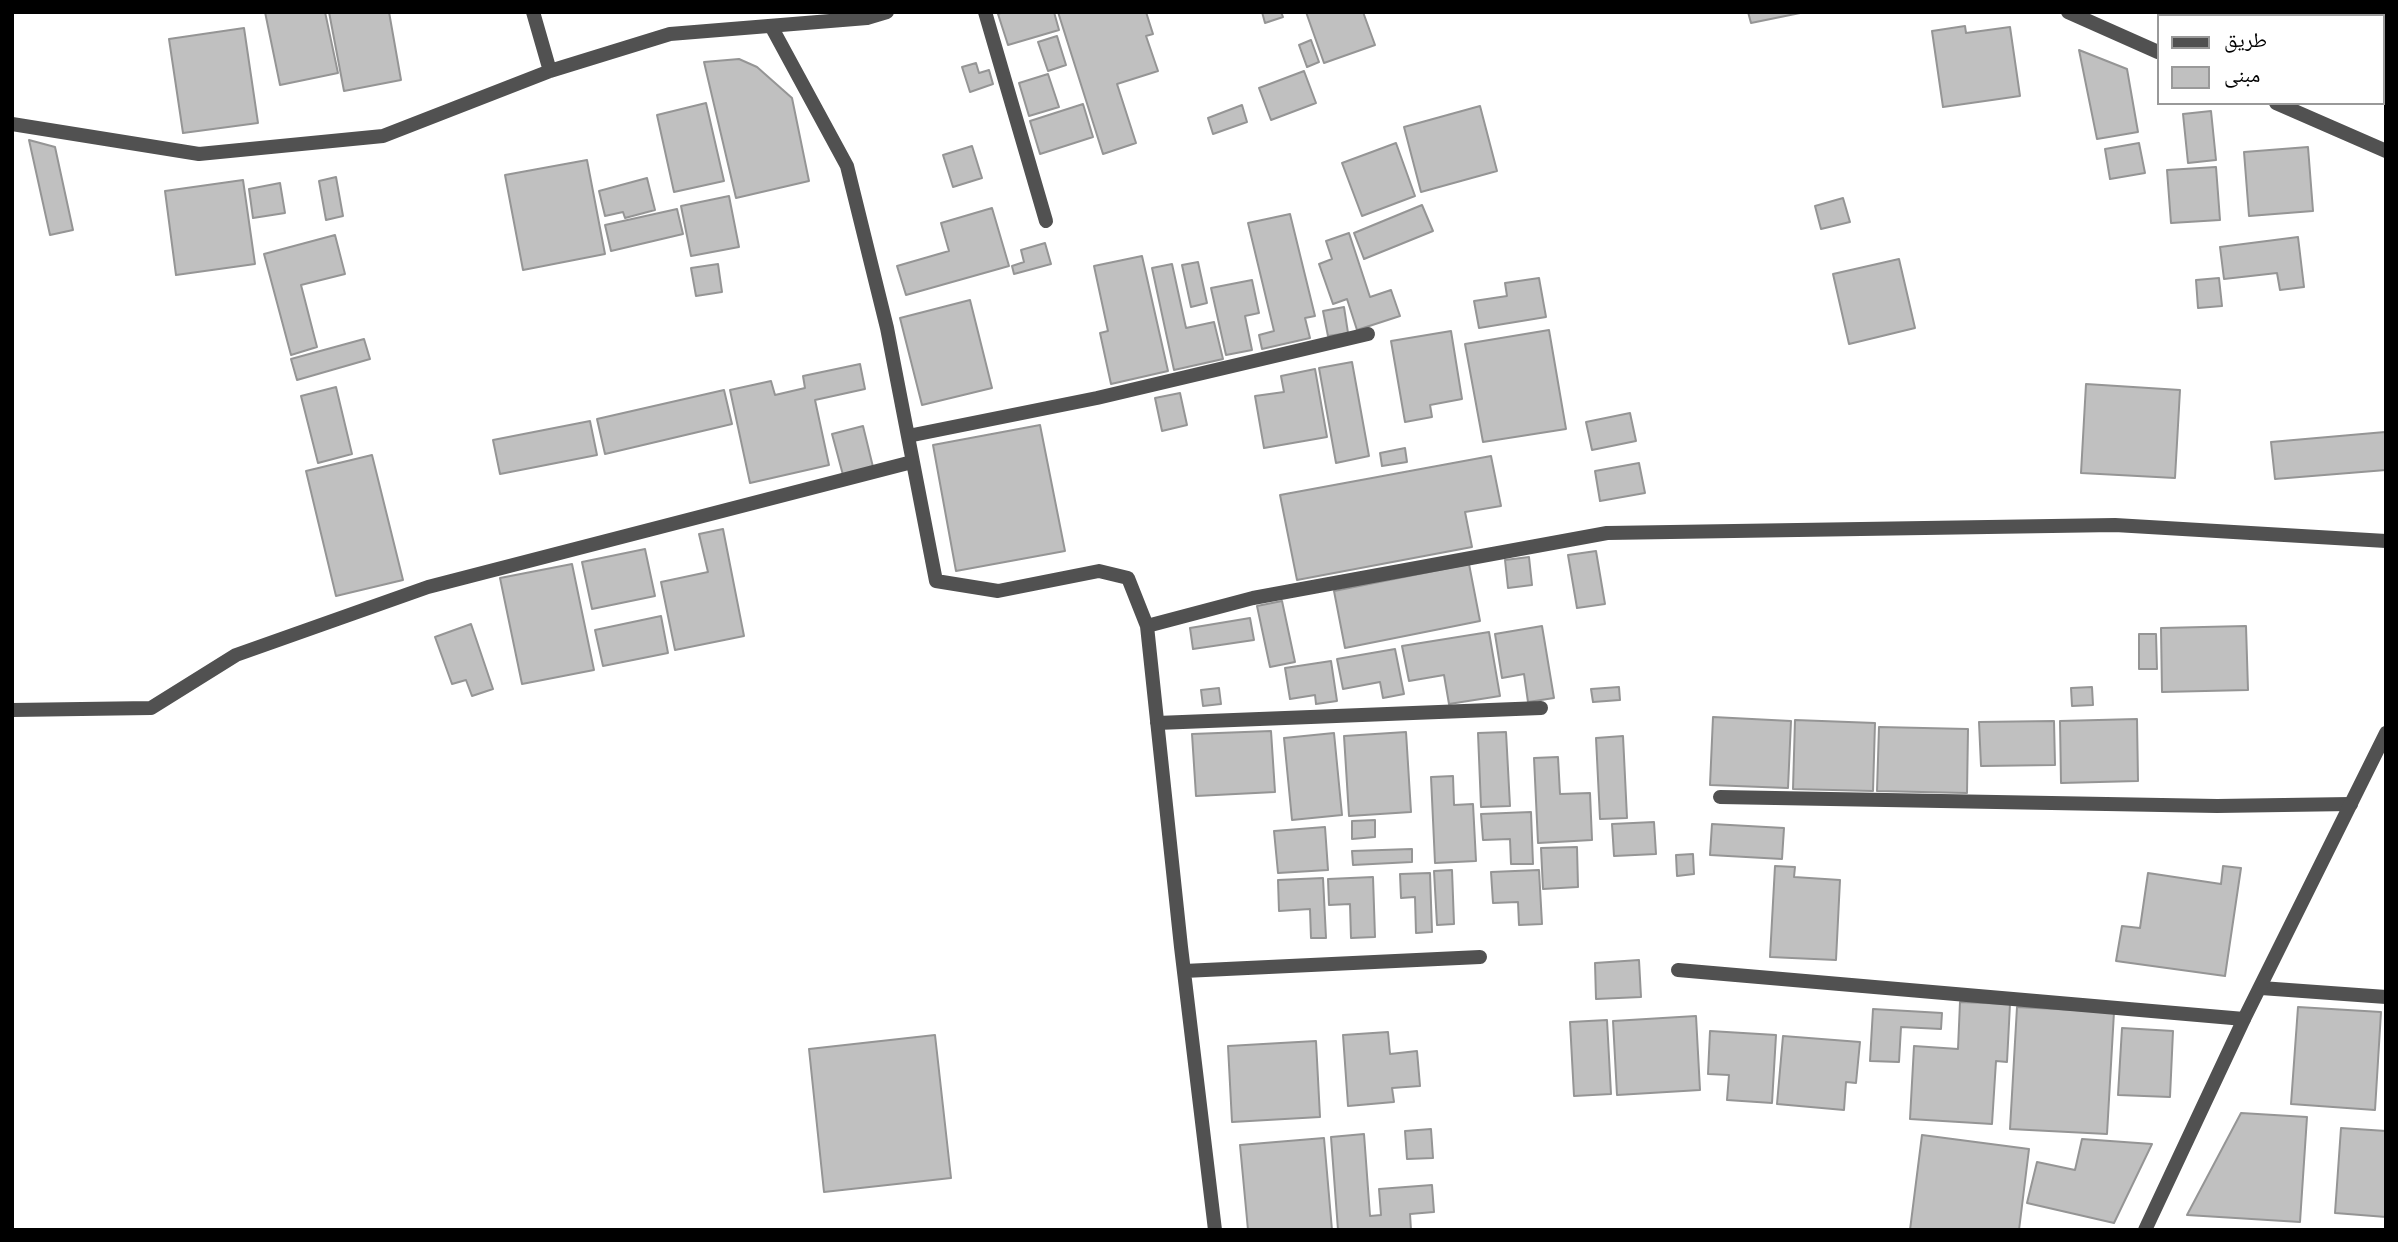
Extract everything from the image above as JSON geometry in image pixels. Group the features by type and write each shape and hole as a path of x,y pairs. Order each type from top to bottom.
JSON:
{"street":[{"path":"533,12 550,71"},
{"path":"12,124 199,154 383,136 550,71 670,34 771,26 887,12"},
{"path":"985,12 1046,221"},
{"path":"2068,12 2156,51"},
{"path":"771,26 847,166 887,328 936,581 998,591 1099,571 1128,578 1146,626 1215,1230"},
{"path":"2281,105 2386,151"},
{"path":"908,436 1097,398 1368,334"},
{"path":"12,710 151,708 236,655 428,587 912,461"},
{"path":"1146,626 1253,598 1608,533 2115,525 2386,541"},
{"path":"1157,723 1541,708"},
{"path":"2154,1230 2146,1229 2244,1019 2386,733"},
{"path":"1720,797 2217,806 2351,804"},
{"path":"1184,971 1480,957"},
{"path":"1678,970 2244,1019"},
{"path":"2261,988 2386,997"}],"building":[{"path":"265,12 325,12 338,73 280,85"},
{"path":"329,12 389,12 401,80 344,91"},
{"path":"1054,12 1059,30 1008,45 998,14"},
{"path":"1058,12 1146,12 1153,34 1146,36 1158,71 1117,84 1136,143 1103,154"},
{"path":"1262,12 1281,12 1283,17 1265,23"},
{"path":"1306,12 1363,12 1375,45 1324,63"},
{"path":"1748,12 1805,12 1751,23"},
{"path":"2386,12 2386,48 2384,14 2356,14"},
{"path":"1965,26 1966,33 2010,27 2020,96 1943,107 1932,31"},
{"path":"244,28 258,123 183,133 169,39"},
{"path":"1057,36 1066,65 1048,71 1038,42"},
{"path":"1311,40 1319,62 1307,67 1299,45"},
{"path":"2079,50 2127,69 2138,132 2097,139"},
{"path":"739,59 757,67 792,98 809,181 736,198 704,62"},
{"path":"976,63 979,73 989,70 993,84 970,92 962,67"},
{"path":"1304,71 1316,103 1271,120 1259,88"},
{"path":"1048,74 1059,107 1029,116 1019,83"},
{"path":"706,103 724,181 674,192 657,115"},
{"path":"1083,104 1093,137 1040,154 1030,121"},
{"path":"1242,105 1247,122 1213,134 1208,118"},
{"path":"1480,106 1497,171 1421,192 1404,127"},
{"path":"2211,111 2216,160 2188,163 2183,114"},
{"path":"29,140 55,147 73,230 50,235"},
{"path":"1396,143 1415,196 1362,216 1342,163"},
{"path":"2139,143 2145,173 2110,179 2105,149"},
{"path":"972,146 982,178 953,187 943,155"},
{"path":"2308,147 2313,211 2249,216 2244,152"},
{"path":"587,160 605,254 523,270 505,175"},
{"path":"2216,167 2220,220 2171,223 2167,170"},
{"path":"336,177 343,216 326,220 319,181"},
{"path":"647,178 655,210 625,218 623,212 605,216 599,191"},
{"path":"243,180 255,264 176,275 165,191"},
{"path":"280,183 285,213 253,218 249,189"},
{"path":"729,196 739,247 691,256 681,206"},
{"path":"1843,198 1850,222 1821,229 1815,206"},
{"path":"1422,205 1433,231 1364,259 1354,233"},
{"path":"992,208 1009,266 906,295 897,266 949,251 941,223"},
{"path":"677,209 683,234 611,251 605,225"},
{"path":"1290,214 1315,316 1305,318 1310,338 1262,349 1259,335 1274,331 1248,223"},
{"path":"1349,233 1370,297 1391,290 1400,316 1357,330 1347,299 1333,304 1319,264 1332,259 1326,241"},
{"path":"335,235 345,274 301,285 317,347 291,355 264,254"},
{"path":"2298,237 2304,287 2280,290 2277,273 2224,279 2220,247"},
{"path":"1045,243 1051,264 1014,274 1012,266 1024,262 1021,250"},
{"path":"1142,256 1168,371 1111,384 1100,333 1108,331 1094,266"},
{"path":"1899,259 1915,328 1849,344 1833,274"},
{"path":"1198,262 1207,303 1191,307 1182,265"},
{"path":"718,264 722,292 696,296 691,268"},
{"path":"1172,264 1186,328 1214,322 1223,359 1174,370 1152,268"},
{"path":"1539,278 1546,317 1479,328 1474,301 1507,296 1505,283"},
{"path":"2219,278 2222,306 2198,308 2196,280"},
{"path":"1252,280 1259,313 1245,316 1252,350 1226,355 1211,288"},
{"path":"970,300 992,388 922,405 900,318"},
{"path":"1344,307 1348,333 1328,336 1323,311"},
{"path":"1549,330 1566,429 1483,442 1465,344"},
{"path":"1451,331 1462,399 1430,405 1432,417 1405,422 1391,341"},
{"path":"364,339 370,359 297,380 291,359"},
{"path":"1352,362 1369,456 1336,463 1319,368"},
{"path":"860,364 865,389 815,400 829,465 750,483 730,390 771,381 775,395 805,388 803,376"},
{"path":"1315,369 1327,437 1264,448 1255,396 1284,392 1281,376"},
{"path":"2086,384 2180,390 2175,478 2081,473"},
{"path":"336,387 352,454 318,463 301,396"},
{"path":"724,390 732,424 605,454 597,419"},
{"path":"1180,393 1187,425 1162,431 1155,398"},
{"path":"1630,413 1636,441 1592,450 1586,422"},
{"path":"590,421 597,455 500,474 493,440"},
{"path":"1040,425 1065,551 956,571 933,445"},
{"path":"863,426 873,467 843,475 832,434"},
{"path":"2385,432 2386,470 2275,479 2271,442"},
{"path":"1405,448 1407,462 1382,466 1380,453"},
{"path":"372,455 403,580 336,596 306,471"},
{"path":"1491,456 1501,506 1465,512 1472,547 1297,580 1280,495"},
{"path":"1639,463 1645,493 1600,501 1595,471"},
{"path":"723,529 744,636 675,650 661,582 708,572 699,534"},
{"path":"645,549 655,596 592,609 582,562"},
{"path":"1596,551 1605,604 1577,608 1568,555"},
{"path":"1529,557 1532,585 1508,588 1505,560"},
{"path":"572,564 594,670 522,684 500,578"},
{"path":"1469,564 1480,621 1345,648 1334,591"},
{"path":"1282,601 1295,662 1270,667 1257,606"},
{"path":"661,616 668,653 603,666 595,630"},
{"path":"1250,618 1254,640 1193,649 1190,628"},
{"path":"471,624 493,689 472,696 466,680 452,684 435,637"},
{"path":"1542,626 1554,698 1528,702 1524,674 1502,678 1495,634"},
{"path":"2246,626 2248,690 2162,692 2161,628"},
{"path":"1489,632 1500,696 1449,704 1444,675 1409,681 1402,646"},
{"path":"2139,634 2156,634 2157,669 2139,669"},
{"path":"1395,649 1404,694 1383,698 1380,682 1343,689 1337,659"},
{"path":"1331,661 1337,701 1316,704 1315,695 1290,699 1285,668"},
{"path":"1619,687 1620,700 1593,702 1591,689"},
{"path":"2092,687 2093,705 2072,706 2071,688"},
{"path":"1219,688 1221,704 1203,706 1201,690"},
{"path":"1713,717 1791,721 1788,788 1710,785"},
{"path":"2137,719 2138,781 2061,783 2060,721"},
{"path":"1795,720 1875,723 1873,791 1793,789"},
{"path":"2054,721 2055,765 1981,766 1979,722"},
{"path":"1879,727 1968,729 1967,793 1877,791"},
{"path":"1271,731 1275,792 1196,796 1192,734"},
{"path":"1406,732 1411,812 1349,816 1344,736"},
{"path":"1506,732 1510,806 1481,807 1478,733"},
{"path":"1334,733 1342,815 1292,820 1284,738"},
{"path":"1623,736 1627,818 1600,819 1596,738"},
{"path":"1558,757 1560,794 1590,793 1592,840 1538,843 1534,758"},
{"path":"1453,776 1454,805 1473,804 1476,861 1435,863 1431,777"},
{"path":"1531,812 1533,864 1511,864 1510,839 1483,840 1481,814"},
{"path":"1375,820 1375,837 1352,839 1352,821"},
{"path":"1654,822 1656,854 1614,856 1612,824"},
{"path":"1712,824 1784,828 1782,859 1710,855"},
{"path":"1325,827 1328,870 1278,873 1274,831"},
{"path":"1577,847 1578,887 1543,889 1541,848"},
{"path":"1412,849 1412,862 1353,865 1352,851"},
{"path":"1693,854 1694,874 1677,876 1676,855"},
{"path":"1775,866 1795,867 1794,877 1840,880 1836,960 1770,957"},
{"path":"2223,866 2241,868 2225,976 2116,961 2122,926 2140,928 2148,873 2221,884"},
{"path":"1452,870 1454,924 1437,925 1434,871"},
{"path":"1539,870 1542,924 1519,925 1518,902 1493,903 1491,872"},
{"path":"1430,873 1432,932 1416,933 1415,897 1401,898 1400,874"},
{"path":"1373,877 1375,937 1351,938 1350,904 1329,905 1328,879"},
{"path":"1323,878 1326,938 1311,938 1310,909 1279,911 1278,880"},
{"path":"1639,960 1641,997 1596,999 1595,963"},
{"path":"1960,1002 2010,1004 2007,1062 1996,1061 1992,1124 1910,1119 1914,1046 1958,1049"},
{"path":"2017,1007 2114,1012 2107,1134 2010,1129"},
{"path":"2298,1007 2381,1012 2375,1110 2291,1104"},
{"path":"1873,1009 1942,1013 1941,1029 1901,1027 1899,1062 1870,1061"},
{"path":"1696,1016 1700,1090 1617,1095 1613,1021"},
{"path":"1607,1020 1611,1094 1574,1096 1570,1022"},
{"path":"2122,1028 2173,1031 2170,1097 2118,1095"},
{"path":"1710,1031 1776,1035 1772,1103 1727,1100 1729,1075 1708,1074"},
{"path":"1388,1032 1390,1054 1417,1051 1420,1086 1392,1088 1394,1102 1348,1106 1343,1035"},
{"path":"935,1035 951,1178 824,1192 809,1049"},
{"path":"1783,1036 1860,1042 1856,1083 1846,1082 1844,1110 1777,1104"},
{"path":"1316,1041 1320,1117 1232,1122 1228,1046"},
{"path":"2241,1113 2307,1117 2300,1222 2187,1215"},
{"path":"2341,1128 2386,1131 2386,1217 2335,1213"},
{"path":"1431,1129 1433,1158 1407,1159 1405,1131"},
{"path":"1364,1134 1370,1216 1381,1215 1379,1189 1432,1185 1434,1212 1410,1214 1411,1230 1338,1230 1331,1137"},
{"path":"1922,1135 2029,1149 2019,1230 1910,1230"},
{"path":"1324,1138 1332,1230 1248,1230 1240,1145"},
{"path":"2082,1139 2152,1144 2114,1223 2027,1203 2037,1162 2075,1170"}]}
